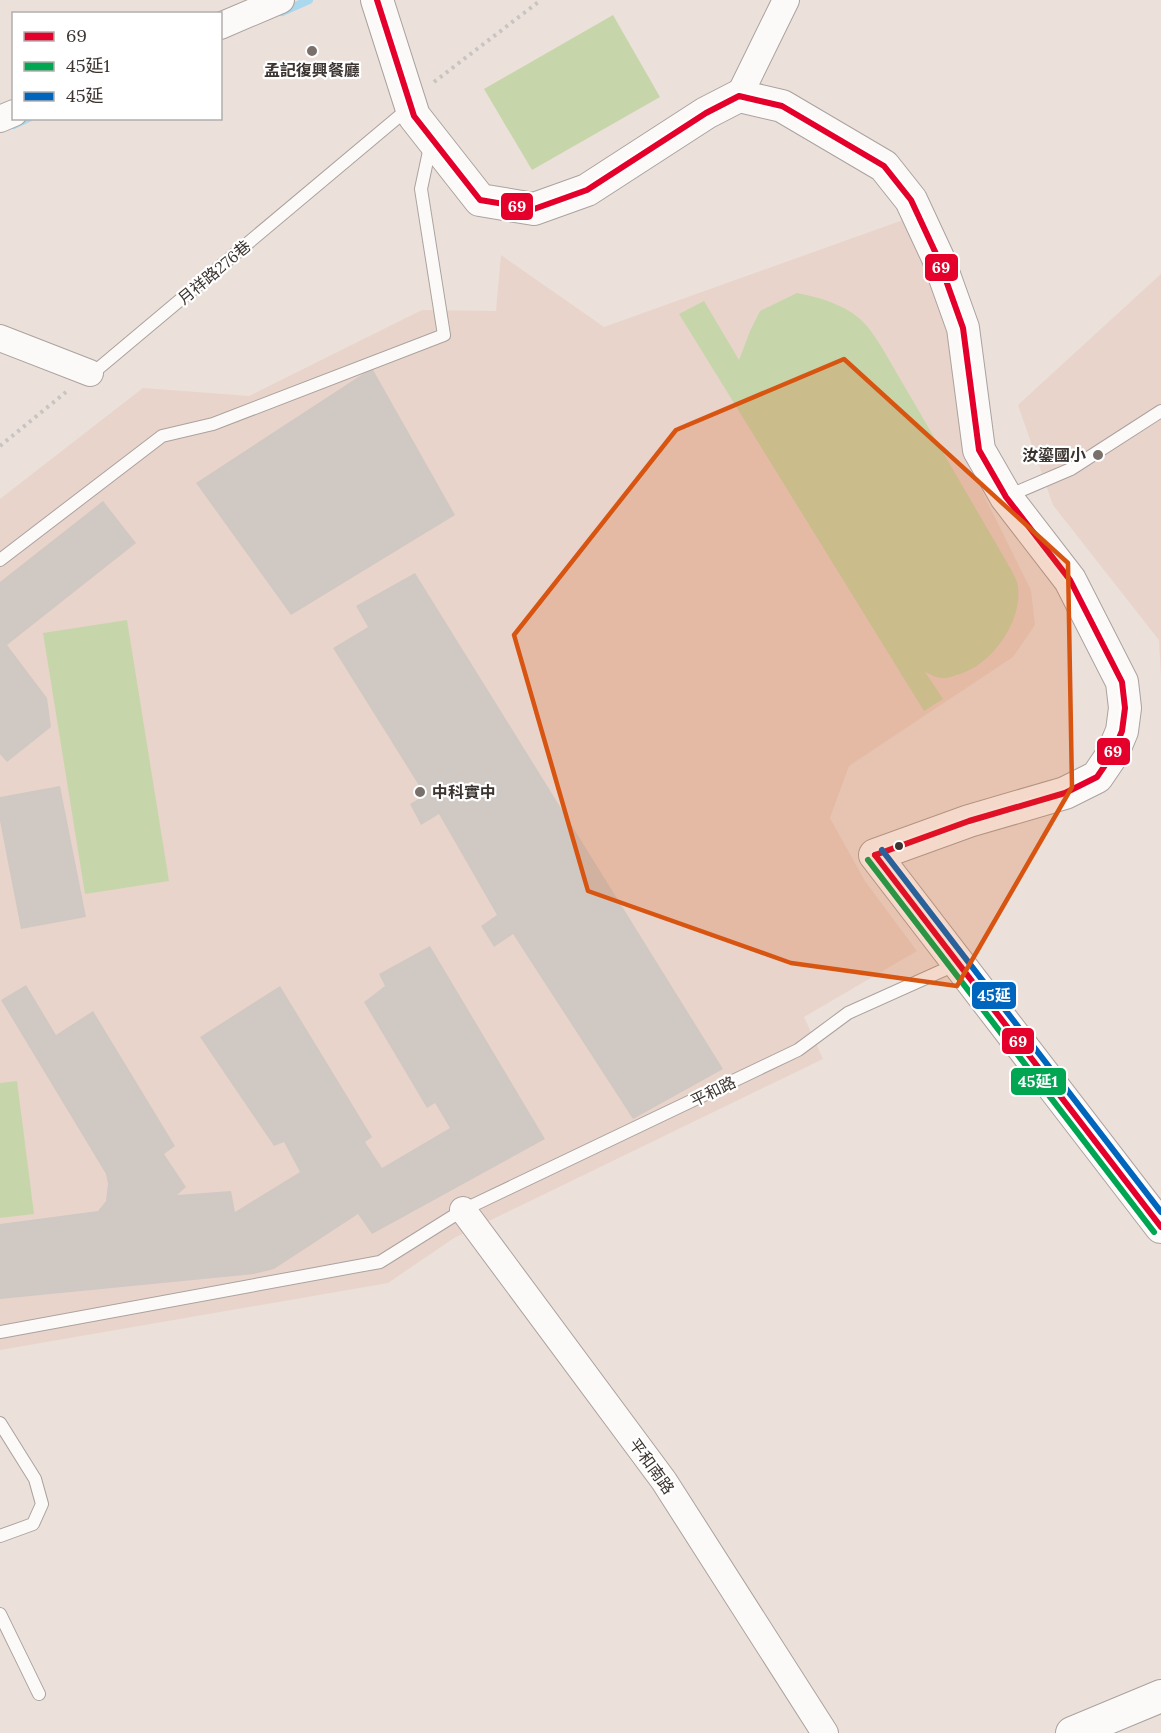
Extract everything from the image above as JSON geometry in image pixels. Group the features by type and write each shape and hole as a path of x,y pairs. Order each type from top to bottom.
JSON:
{"street":[{"path":"222,25 281,0"},
{"path":"377,0 414,116 431,139 480,200 534,209 586,190 706,114 739,96 786,0"},
{"path":"739,96 782,106 884,166 911,200 938,258 963,328 979,450 1006,497 1070,580 1122,682 1125,708 1122,731 1112,755 1097,777 1065,793 969,821 875,855 1161,1227"},
{"name":"月祥路276巷","path":"0,338 90,373"},
{"name":"平和南路","path":"463,1210 664,1481 825,1733"},
{"path":"1072,1733 1161,1696"}],"lane":[{"name":"月祥路276巷","path":"90,373 93,373 411,106"},
{"path":"0,560 162,436 213,424 444,335 421,189 431,139"},
{"path":"1006,497 1071,469 1161,411"},
{"name":"平和路","path":"0,1332 380,1262 463,1210 798,1050 848,1013 958,964"},
{"path":"0,1423 35,1479 42,1504 33,1524 0,1536"},
{"path":"0,1614 39,1694"}],"highlighted area":[{"path":"844,359 1068,563 1072,787 957,986 791,963 588,891 514,635 676,430"}],"shaded area":[{"name":"中科實中","path":"906,219 937,280 959,370 969,465 1031,590 1035,625 1013,657 849,766 830,818 865,881 917,951 804,1017 823,1059 454,1238 388,1283 0,1350 0,499 143,388 249,396 422,310 496,311 501,255 604,327"},
{"name":"汝鎏國小","path":"1161,274 1161,676 1159,640 1053,505 1018,405"}],"green space":[{"path":"613,15 660,97 532,170 484,89"},
{"path":"797,293 826,300 844,308 869,328 1017,581 1018,601 1015,614 1002,640 983,661 960,674 944,678 925,672 943,699 924,711 679,314 704,301 739,360 760,311"},
{"path":"127,620 169,881 85,894 43,633"},
{"path":"17,1081 34,1214 0,1218 0,1083"}],"building":[{"path":"372,368 455,515 291,615 196,483"},
{"path":"103,501 136,543 7,645 47,698 51,727 7,762 0,754 0,582"},
{"path":"415,573 723,1069 633,1119 513,934 494,947 481,926 497,915 439,814 421,825 410,804 425,795 333,648 368,627 356,606"},
{"path":"60,786 86,917 21,929 0,821 0,797"},
{"path":"430,946 545,1139 372,1234 358,1214 274,1269 254,1274 0,1299 0,1224 98,1211 106,1201 108,1184 106,1174 1,1000 26,985 56,1035 93,1011 175,1146 164,1154 186,1187 177,1195 231,1191 235,1212 300,1172 284,1142 274,1146 200,1037 280,986 372,1137 365,1142 382,1168 450,1128 435,1103 427,1108 364,1002 385,986 379,974"}],"waterway":[{"path":"282,12 309,0"},
{"path":"14,125 25,120"}],"transit line":[{"name":"69","path":"377,0 414,116 480,200 534,209 587,190 706,113 739,96 782,106 884,166 911,200 938,258 963,328 979,450 1006,497 1070,580 1122,682 1125,708 1122,731 1112,755 1097,777 1065,793 969,821 875,855"},
{"name":"45延","path":"882,850 1161,1212"},
{"name":"69","path":"875,855 1161,1227"},
{"name":"45延1","path":"868,860 1154,1232"}],"place":[{"name":"孟記復興餐廳","path":"312,51"},
{"name":"汝鎏國小","path":"1098,455"},
{"name":"中科實中","path":"420,792"}]}
